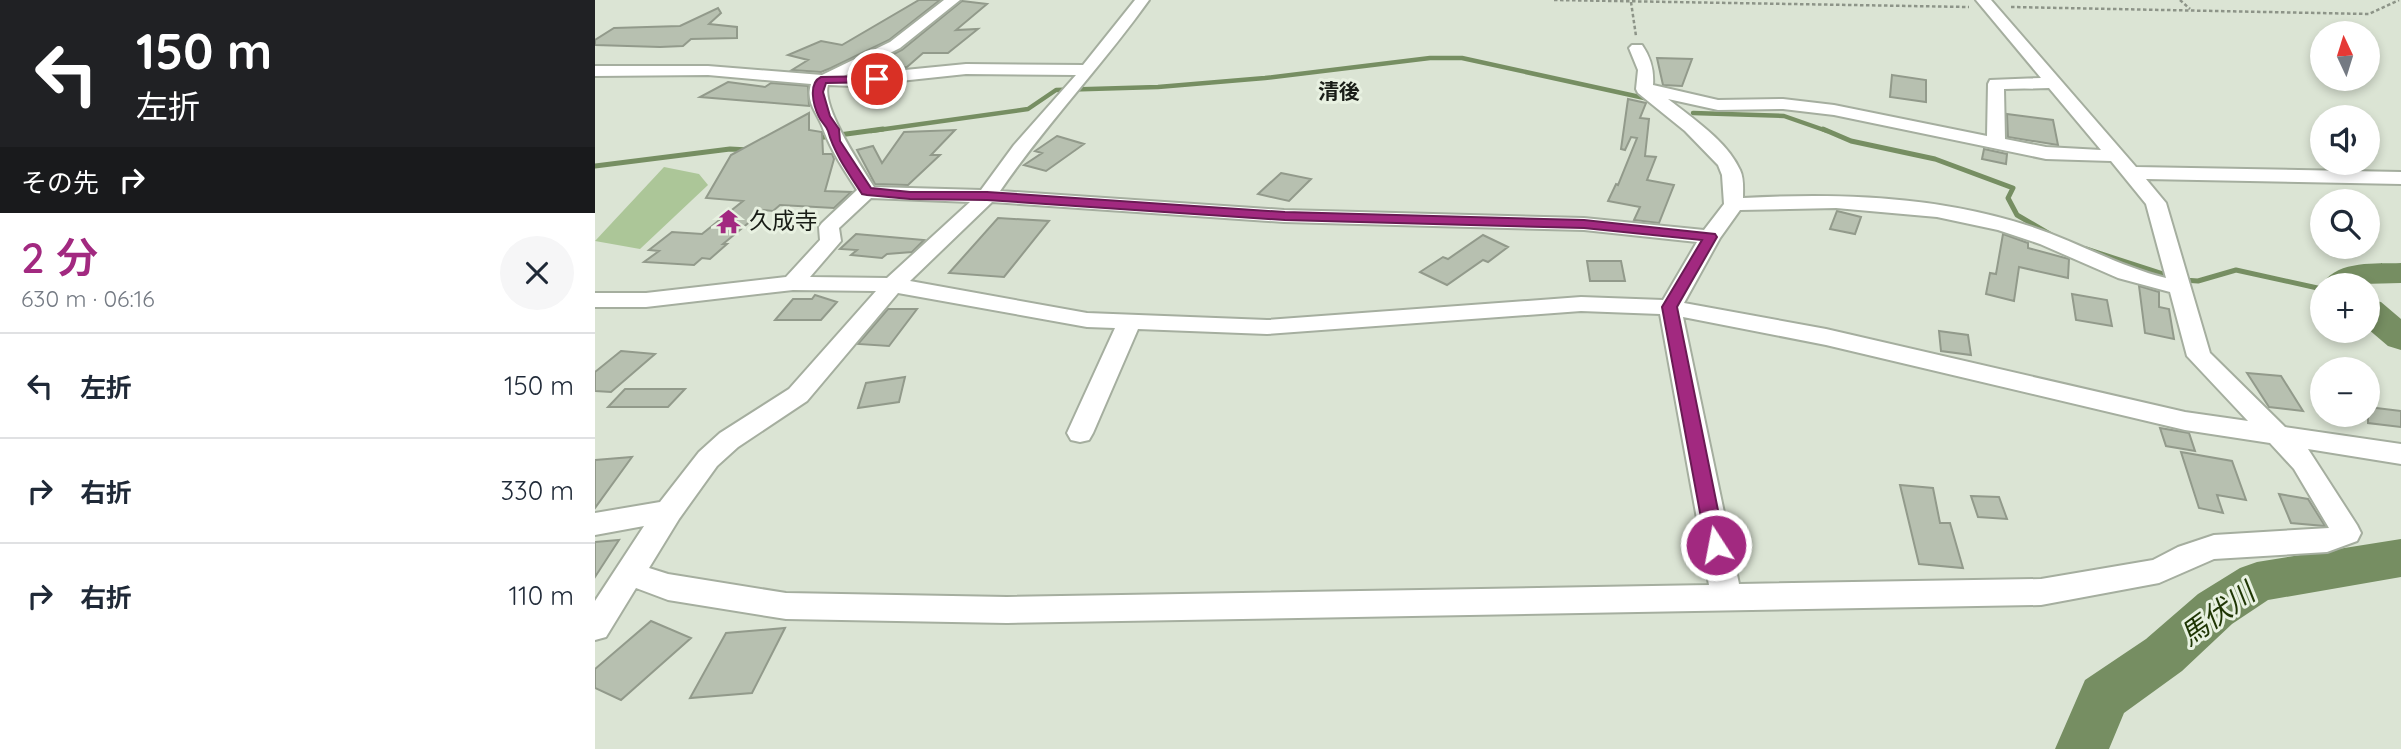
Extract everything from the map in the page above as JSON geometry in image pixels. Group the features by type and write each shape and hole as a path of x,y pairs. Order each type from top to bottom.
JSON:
{"street":[{"path":"867,191 824,117 817,92 821,80 895,45 953,0"},
{"path":"595,627 708,459 729,440 798,394 893,285 987,196 1020,149 1077,83 1142,0"},
{"path":"631,574 668,587 786,606 1007,610 2041,592 2159,571 2187,555 2214,547 2327,540 2347,533 2304,462 2199,356 2156,203 1983,0"},
{"path":"1637,48 1646,69 1644,89"},
{"path":"595,71 677,69 776,73 821,80 865,80 966,69 1077,83"},
{"path":"1996,143 1996,84 2054,83"},
{"path":"1644,89 1669,107 1731,170 1734,204 1710,237 1670,307 1726,596"},
{"path":"1644,89 1718,105 1804,106 2046,153 2116,156"},
{"path":"2131,173 2401,178"},
{"path":"867,191 900,195 987,196 1285,216 1584,224 1710,237"},
{"path":"793,283 831,241 829,227 867,191"},
{"path":"1734,204 1839,200 1935,210 2005,225 2039,236 2120,272 2178,281"},
{"path":"595,300 646,300 793,283 893,285 1087,320 1268,327 1581,304 1670,307 1826,337 2185,421 2401,454"},
{"path":"1080,433 1130,321"},
{"path":"595,524 670,512"}],"path":[{"path":"1631,0 1637,48"},
{"path":"2180,0 2192,10"}],"green space":[{"path":"664,167 699,174 708,185 640,249 595,241"}],"building":[{"path":"919,0 940,0 889,40 831,68 821,72 792,70 808,60 788,55 821,41 842,45"},
{"path":"962,1 987,4 956,30 978,29 948,53 923,53 907,67 858,72 902,50"},
{"path":"718,8 721,13 709,24 737,27 737,38 691,39 683,46 595,45 595,40 614,28 680,26"},
{"path":"1657,58 1692,59 1682,86 1663,85"},
{"path":"1892,75 1926,80 1926,102 1890,97"},
{"path":"728,82 765,87 771,83 808,86 809,106 700,97"},
{"path":"1628,99 1646,103 1640,118 1649,119 1645,156 1656,157 1647,180 1674,185 1659,223 1634,220 1640,207 1608,201 1616,184 1618,185 1637,138 1631,137 1625,150 1621,149"},
{"path":"809,113 809,130 822,132 823,154 832,154 834,159 825,191 851,192 834,208 780,205 773,211 764,210 723,244 727,244 710,259 702,258 694,265 644,262 659,251 649,250 672,232 702,234 743,201 706,198 731,155"},
{"path":"2007,114 2053,120 2058,145 2008,137"},
{"path":"955,130 931,155 940,155 908,185 875,184 857,150 873,146 882,163 904,132"},
{"path":"1057,136 1084,144 1046,171 1024,165 1042,153 1035,151"},
{"path":"1984,149 2007,154 2006,164 1982,159"},
{"path":"1281,173 1311,179 1289,201 1258,194"},
{"path":"1837,211 1861,217 1855,234 1830,229"},
{"path":"998,218 1049,221 1004,277 949,273"},
{"path":"856,234 924,240 912,252 887,254 882,258 851,255 857,250 840,249"},
{"path":"2003,234 2028,243 2028,248 2069,259 2068,278 2019,267 2014,301 1986,294 1990,273 1996,274"},
{"path":"1483,235 1508,247 1488,262 1483,260 1447,285 1420,272 1443,257 1448,259"},
{"path":"1587,261 1621,261 1625,281 1590,281"},
{"path":"2139,286 2159,292 2159,307 2169,309 2174,339 2145,333"},
{"path":"2072,294 2107,300 2112,326 2076,320"},
{"path":"815,295 837,302 821,320 775,320 793,299 812,299"},
{"path":"888,309 917,309 889,346 858,344"},
{"path":"1939,331 1968,335 1971,355 1941,351"},
{"path":"621,351 655,354 611,392 595,391 595,372"},
{"path":"2247,373 2281,376 2303,411 2269,407"},
{"path":"905,377 899,402 858,408 866,383"},
{"path":"625,389 685,389 668,407 608,407"},
{"path":"2380,408 2401,411 2401,427 2380,424"},
{"path":"2160,428 2189,433 2195,451 2166,446"},
{"path":"2181,452 2232,461 2246,500 2217,495 2223,513 2199,508"},
{"path":"632,457 595,508 595,460"},
{"path":"1900,485 1933,488 1940,523 1950,523 1963,568 1919,564"},
{"path":"2279,494 2308,499 2325,526 2291,523"},
{"path":"1971,496 1999,497 2007,519 1978,517"},
{"path":"619,540 595,577 595,542"},
{"path":"651,621 691,638 621,700 595,688 595,669"},
{"path":"785,628 752,693 690,698 726,633"}],"waterway":[{"path":"871,131 1028,109 1056,90 1158,87 1265,78 1430,58 1462,58 1649,99"},
{"path":"1693,113 1784,116 1827,131"},
{"path":"817,138 883,129"},
{"path":"1823,129 1851,141 1935,159 2013,188 2008,198 2017,215 2053,236"},
{"path":"595,166 730,149 749,150"},
{"path":"2086,249 2172,277"},
{"path":"2183,280 2198,281 2236,270 2310,286"},
{"name":"馬伏川","path":"2380,274 2401,273"},
{"name":"馬伏川","path":"2380,320 2401,338"},
{"name":"馬伏川","path":"2082,749 2104,697 2164,655 2215,609 2257,582 2401,558"}],"place":[{"name":"久成寺","path":"729,221"}],"district":[{"name":"清後","path":"1339,92"}],"route":[{"path":"877,79 821,80 817,92 824,117 833,129 835,141 867,191 881,194 987,196 1285,216 1584,224 1710,237 1670,307 1716,545"}]}
